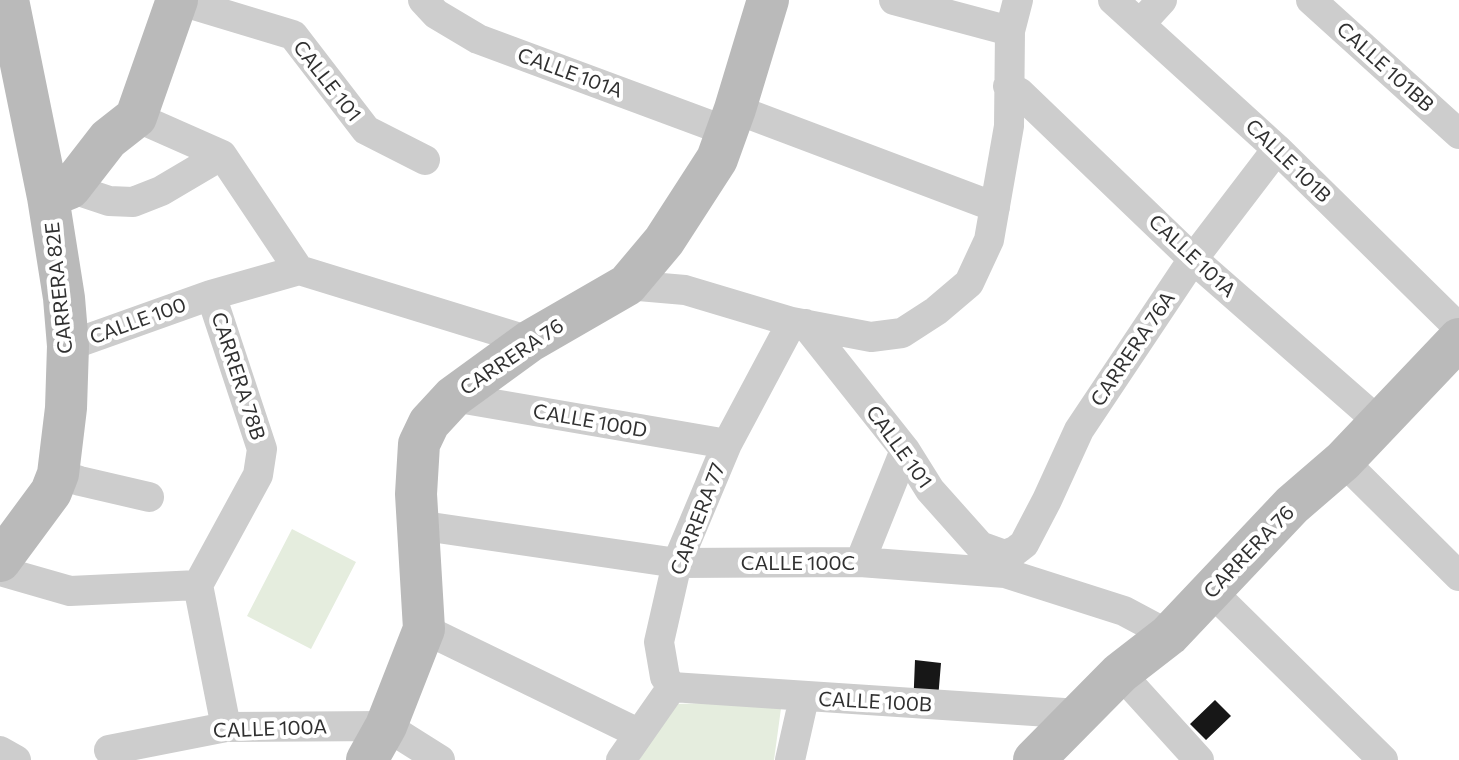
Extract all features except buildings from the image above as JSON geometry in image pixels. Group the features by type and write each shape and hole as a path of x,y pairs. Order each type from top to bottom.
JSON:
{"street":[{"name":"CARRERA 82E","path":"0,561 51,492 58,474 66,408 68,346 59,193 8,0"},
{"path":"59,193 108,139 136,117 177,0"},
{"name":"CALLE 101","path":"177,0 293,35 366,130 425,160"},
{"name":"CALLE 101A","path":"423,0 436,14 478,39 995,207"},
{"name":"CARRERA 76","path":"376,743 424,629 417,525 419,444 429,423 453,397 530,341 627,285 664,241 717,159 768,0"},
{"path":"894,0 1010,31"},
{"path":"627,285 685,290 798,323 871,337 902,333 936,311 969,283 989,240 1009,126 1010,31 1018,0"},
{"name":"CALLE 101B","path":"1113,0 1277,149 1459,328"},
{"path":"1140,24 1162,0"},
{"name":"CALLE 101BB","path":"1311,0 1459,134"},
{"name":"CALLE 101A","path":"1008,86 1020,93 1193,259 1379,422"},
{"path":"136,117 222,155 299,270 530,341"},
{"name":"CARRERA 76A","path":"1005,555 1024,544 1079,430 1193,259 1277,149"},
{"path":"59,193 133,202 161,191 222,155"},
{"name":"CALLE 100","path":"68,346 211,295 299,270"},
{"name":"CARRERA 78B","path":"198,585 258,475 262,462 262,449 211,295"},
{"name":"CALLE 101","path":"798,323 905,450 930,490 980,546 1005,555"},
{"name":"CARRERA 77","path":"672,687 665,677 659,642 677,563 727,444 798,323"},
{"name":"CARRERA 76","path":"1034,760 1120,673 1169,635 1292,505 1343,461 1459,339"},
{"name":"CALLE 100D","path":"453,397 727,444"},
{"path":"860,562 905,450"},
{"path":"1343,461 1459,576"},
{"path":"58,474 149,497"},
{"name":"CALLE 100C","path":"417,525 677,563 860,562 1005,573 1124,611 1169,635"},
{"path":"0,571 70,591 198,585 226,727"},
{"path":"1211,591 1383,760"},
{"path":"424,629 638,733"},
{"path":"1120,673 1199,760"},
{"path":"621,760 672,687"},
{"name":"CALLE 100B","path":"672,687 1079,714"},
{"path":"790,760 804,698"},
{"name":"CALLE 100A","path":"109,750 226,727 376,743"},
{"path":"376,743 440,760"},
{"path":"0,751 16,760"}],"green space":[{"path":"292,529 356,562 311,649 247,616"},
{"path":"782,701 774,760 639,760 675,704"}]}
